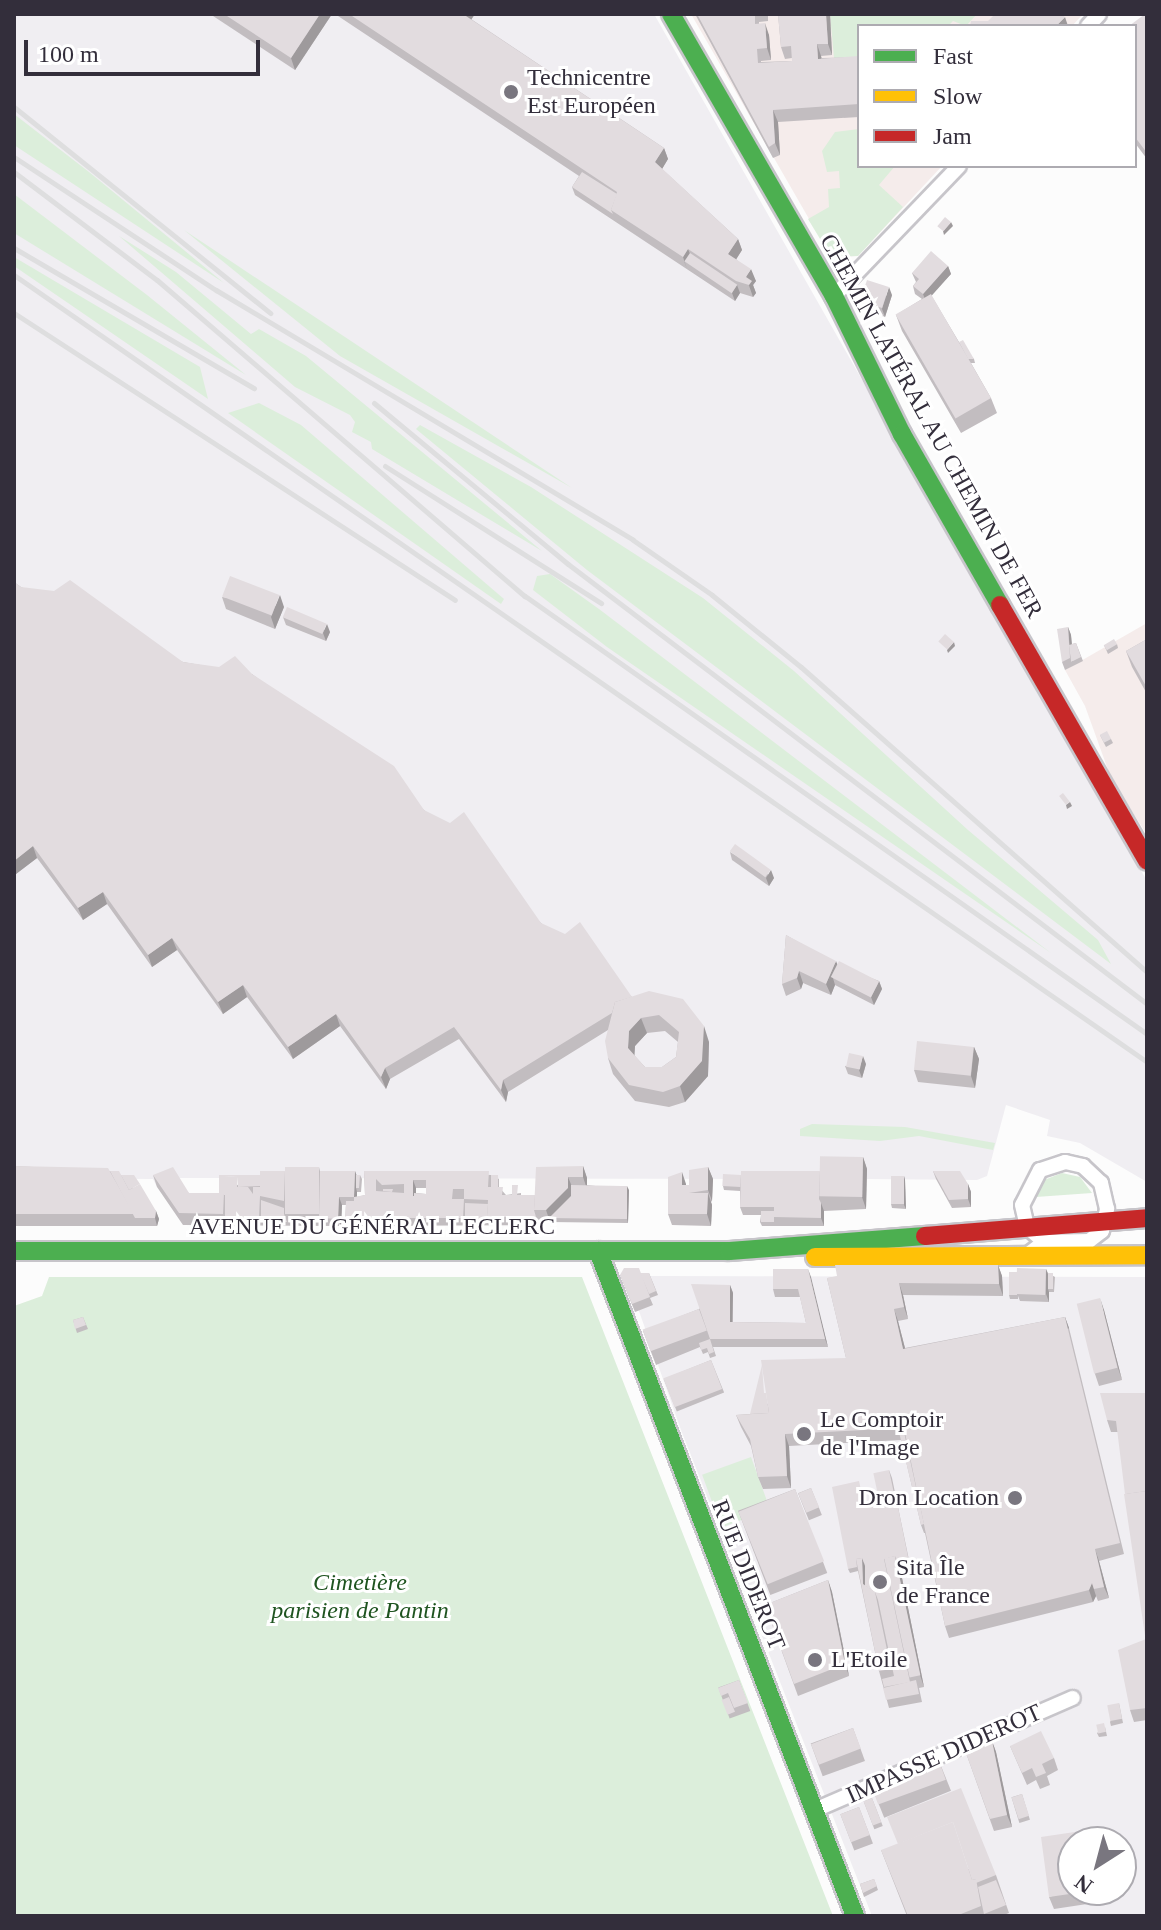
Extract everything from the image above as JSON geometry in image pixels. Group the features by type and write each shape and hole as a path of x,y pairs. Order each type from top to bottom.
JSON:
{"street":[{"name":"CHEMIN LATÉRAL AU CHEMIN DE FER","path":"671,14 834,296 902,434 1147,861"},
{"path":"834,296 957,168"},
{"path":"1027,1256 1044,1242 1089,1241 1104,1224 1107,1203 1101,1183 1083,1166 1065,1162 1046,1166 1029,1183 1022,1205 1027,1227 1044,1242 1062,1255"},
{"name":"AVENUE DU GÉNÉRAL LECLERC","path":"14,1251 729,1251 1027,1227 1104,1224 1147,1218"},
{"name":"RUE DIDEROT","path":"598,1251 855,1916"},
{"name":"AVENUE DU GÉNÉRAL LECLERC","path":"729,1251 766,1259 1145,1255"},
{"name":"IMPASSE DIDEROT","path":"815,1810 1073,1698"}],"shaded area":[{"path":"14,14 654,14 1147,881 1147,1182 1080,1143 1047,1136 1050,1120 1006,1105 987,1176 977,1180 867,1179 867,1170 825,1179 178,1178 157,1187 153,1179 14,1178"},
{"path":"691,14 1083,14 1074,24 857,24 857,168 940,168 858,256 831,257"},
{"path":"1147,623 1147,835 1111,778 1085,706 1065,670"},
{"path":"650,1276 1147,1277 1147,1916 872,1916 681,1430 628,1280"}],"green space":[{"path":"830,14 977,14 968,24 953,21 950,24 857,24 857,67 835,69"},
{"path":"14,114 89,172 224,283 14,145"},
{"path":"857,129 857,168 893,168 879,185 903,207 858,256 831,257 808,219 829,207 828,189 840,188 839,171 827,172 822,151 835,132"},
{"path":"14,194 147,295 246,375 14,233"},
{"path":"184,230 572,488 340,356"},
{"path":"119,236 176,272 251,334 259,329 306,356 542,551 372,449 371,442 352,432 355,422 350,415 295,387"},
{"path":"14,257 200,367 208,399 14,266"},
{"path":"259,403 301,425 504,599 501,604 228,413"},
{"path":"420,425 531,487 703,598 794,671 968,830 1098,940 1111,964 587,570 416,429"},
{"path":"550,574 1051,953 607,647 533,590 537,576"},
{"path":"812,1124 905,1127 995,1143 993,1150 919,1136 880,1141 800,1136 800,1129"},
{"path":"1062,1173 1080,1177 1092,1193 1036,1197 1044,1180"},
{"name":"Cimetière parisien de Pantin","path":"49,1277 582,1277 833,1916 14,1916 14,1306 42,1296"},
{"path":"751,1457 770,1510 721,1527 702,1475"}],"building":[{"path":"224,14 320,14 291,58"},
{"name":"Technicentre Est Européen","path":"349,14 463,14 664,148 655,162 738,239 728,254 751,269 746,277 752,281 749,285 736,281 688,249 683,257 611,210 617,192"},
{"path":"697,14 755,14 755,24 765,23 767,48 757,49 758,63 792,61 791,46 781,47 778,14 826,14 828,44 817,44 818,59 857,56 857,104 773,110 775,143 769,147"},
{"path":"995,14 1061,14 1065,17 1058,24 970,24 971,21 988,21"},
{"path":"1147,14 1147,153 1137,140 1137,24 1132,24"},
{"path":"582,172 617,194 611,210 613,214 572,187"},
{"path":"945,217 951,222 943,231 937,226"},
{"path":"931,251 948,266 923,294 913,286 919,279 912,273"},
{"path":"690,253 737,285 732,293 684,261"},
{"path":"867,280 889,287 882,308 860,301"},
{"path":"931,294 991,398 955,418 895,314"},
{"path":"963,340 974,359 968,359 959,342"},
{"path":"230,576 279,595 272,616 222,597"},
{"path":"70,580 183,662 219,667 235,656 252,674 394,766 424,810 450,823 464,812 541,923 565,934 580,922 632,997 615,1002 612,1013 503,1080 501,1090 454,1027 385,1068 381,1077 336,1014 288,1047 243,985 218,1002 172,938 148,955 103,892 78,908 33,846 14,861 14,582 21,587 54,591"},
{"path":"287,607 327,624 322,634 283,617"},
{"path":"1068,627 1070,658 1062,662 1057,629"},
{"path":"945,634 954,642 947,649 938,641"},
{"path":"1114,639 1117,644 1107,650 1104,645"},
{"path":"1147,639 1147,688 1126,651"},
{"path":"1076,643 1081,657 1071,662 1069,645"},
{"path":"1107,731 1111,739 1104,743 1100,735"},
{"path":"1063,793 1070,802 1066,805 1059,796"},
{"path":"735,844 771,870 765,877 730,851"},
{"path":"786,935 836,961 826,984 799,971 797,978 782,984"},
{"path":"839,961 879,981 871,997 831,977"},
{"path":"649,991 683,999 704,1026 702,1061 680,1086 663,1092 629,1085 608,1058 605,1041 615,1002","holes":["659,1015 679,1032 676,1057 662,1067 645,1067 628,1048 629,1031 641,1018"]},
{"path":"917,1041 974,1047 971,1076 914,1070"},
{"path":"849,1053 863,1056 860,1070 846,1067"},
{"path":"820,1156 863,1157 862,1197 819,1196"},
{"path":"14,1166 108,1168 134,1214 14,1214"},
{"path":"583,1166 583,1177 568,1177 568,1188 546,1210 534,1210 536,1167"},
{"path":"173,1167 189,1193 224,1193 223,1214 179,1213 153,1175"},
{"path":"285,1167 319,1167 319,1214 285,1214"},
{"path":"708,1167 708,1190 689,1193 708,1193 707,1214 668,1214 668,1177 682,1172 682,1185 689,1185 689,1170"},
{"path":"110,1171 119,1171 129,1190 140,1184 156,1211 155,1218 135,1218"},
{"path":"260,1171 285,1171 284,1201 260,1196 259,1218 225,1218 225,1176 237,1177 237,1187 248,1187 253,1194 253,1187 260,1187"},
{"path":"320,1171 355,1171 354,1197 339,1197 338,1219 319,1218"},
{"path":"364,1171 489,1171 488,1187 503,1187 502,1195 512,1195 512,1185 518,1185 517,1195 535,1195 536,1217 487,1217 488,1200 464,1199 463,1218 354,1218 354,1197 365,1195","holes":["376,1179 382,1185 404,1184 404,1193 376,1191","413,1180 426,1180 426,1196 413,1196","453,1189 464,1189 464,1199 452,1199"]},
{"path":"741,1171 820,1171 821,1218 774,1217 774,1207 740,1207"},
{"path":"933,1171 960,1171 968,1184 968,1199 949,1200"},
{"path":"723,1174 741,1175 740,1187 722,1186"},
{"path":"121,1175 134,1175 140,1184 129,1190"},
{"path":"219,1175 260,1175 260,1186 238,1187 237,1177 225,1176 224,1195 219,1193"},
{"path":"356,1175 360,1175 359,1188 356,1188"},
{"path":"491,1175 498,1175 498,1187 491,1187"},
{"path":"891,1176 904,1176 904,1204 891,1204"},
{"path":"571,1185 627,1186 627,1219 549,1218 571,1196"},
{"path":"261,1200 284,1208 287,1222 261,1222"},
{"path":"346,1201 354,1201 355,1222 345,1222"},
{"path":"465,1203 488,1204 488,1221 465,1222"},
{"path":"761,1211 774,1211 774,1222 761,1222"},
{"name":"Dron Location","path":"835,1265 998,1265 999,1284 899,1283 904,1307 894,1309 903,1349 1065,1317 1120,1543 1095,1549 1104,1587 1094,1589 1092,1583 1089,1590 945,1626 904,1428 785,1434 787,1476 758,1477 750,1439 736,1415 769,1413 761,1360 846,1358 827,1278 837,1276"},
{"path":"624,1268 639,1268 650,1297 632,1304 620,1275"},
{"path":"1017,1268 1046,1269 1045,1295 1016,1294"},
{"path":"773,1269 808,1269 825,1339 710,1339 691,1284 730,1285 730,1322 806,1323 798,1289 773,1289"},
{"path":"1009,1272 1017,1272 1017,1295 1009,1295"},
{"path":"640,1273 649,1273 656,1291 649,1294"},
{"path":"1048,1273 1053,1273 1053,1289 1048,1289"},
{"path":"1100,1298 1117,1368 1094,1374 1077,1304"},
{"path":"699,1309 707,1331 650,1351 643,1330"},
{"path":"83,1317 86,1325 75,1329 73,1320"},
{"path":"710,1339 714,1352 709,1354 707,1348 701,1350 699,1343"},
{"path":"711,1360 722,1389 674,1407 663,1378"},
{"path":"762,1365 769,1413 750,1414"},
{"path":"1100,1393 1147,1393 1147,1491 1125,1494 1116,1421 1107,1420"},
{"path":"899,1432 904,1432 924,1524 921,1525"},
{"path":"889,1470 895,1498 879,1502 873,1473"},
{"name":"Sita Île de France","path":"859,1481 865,1508 897,1502 908,1557 897,1559 898,1564 895,1556 884,1559 910,1682 884,1687 882,1679 894,1676 878,1600 875,1592 865,1586 862,1558 856,1559 857,1567 848,1569 832,1487"},
{"path":"811,1488 819,1507 806,1513 798,1493"},
{"path":"795,1489 824,1561 768,1584 738,1512"},
{"path":"1147,1491 1147,1649 1124,1494"},
{"path":"895,1556 920,1675 910,1678 884,1558"},
{"path":"862,1558 863,1584 875,1592 891,1669 879,1671 856,1559"},
{"name":"L'Etoile","path":"828,1580 845,1664 794,1684 765,1605"},
{"path":"1146,1639 1147,1708 1130,1710 1118,1650"},
{"path":"739,1680 748,1703 734,1708 728,1693 721,1696 718,1688"},
{"path":"916,1680 919,1694 886,1700 883,1688"},
{"path":"729,1697 735,1712 728,1715 722,1700"},
{"path":"1119,1703 1122,1719 1110,1721 1107,1705"},
{"path":"1104,1723 1106,1732 1098,1734 1096,1725"},
{"path":"853,1728 861,1749 819,1765 811,1744"},
{"path":"1041,1731 1054,1758 1042,1764 1046,1773 1036,1777 1032,1768 1022,1773 1010,1746"},
{"path":"992,1741 1007,1815 990,1819 966,1753"},
{"path":"939,1761 946,1780 878,1804 871,1786"},
{"path":"961,1788 996,1875 976,1883 976,1879 972,1880 953,1822 898,1844 887,1817"},
{"path":"1022,1794 1029,1816 1019,1819 1012,1797"},
{"path":"872,1798 881,1822 873,1825 864,1801"},
{"path":"859,1807 870,1835 851,1842 840,1814"},
{"path":"953,1822 972,1880 976,1879 981,1906 956,1916 908,1916 881,1850"},
{"path":"1057,1835 1057,1896 1049,1897 1041,1837"},
{"path":"874,1879 877,1886 863,1893 860,1884"},
{"path":"996,1880 1006,1905 984,1914 978,1887"}],"railway":[{"path":"14,107 270,313"},
{"path":"14,157 216,290 633,540 712,595 801,667 1147,972"},
{"path":"14,172 157,280 525,596 1147,1034"},
{"path":"14,248 254,388"},
{"path":"14,275 1147,1062"},
{"path":"14,313 455,600"},
{"path":"374,403 568,564 1147,1004"},
{"path":"385,466 601,603"}],"traffic: fast":[{"path":"671,14 834,296 902,434 1000,605"},
{"path":"14,1251 729,1251 925,1236"},
{"path":"598,1251 855,1916"}],"traffic: slow":[{"path":"815,1257 1147,1255"}],"traffic: jam":[{"path":"1000,605 1147,861"},
{"path":"925,1236 1147,1218"}],"place":[{"name":"Technicentre Est Européen","path":"511,92"},
{"name":"Le Comptoir de l'Image","path":"804,1434"},
{"name":"Dron Location","path":"1015,1498"},
{"name":"Sita Île de France","path":"880,1582"},
{"name":"L'Etoile","path":"815,1660"}]}
